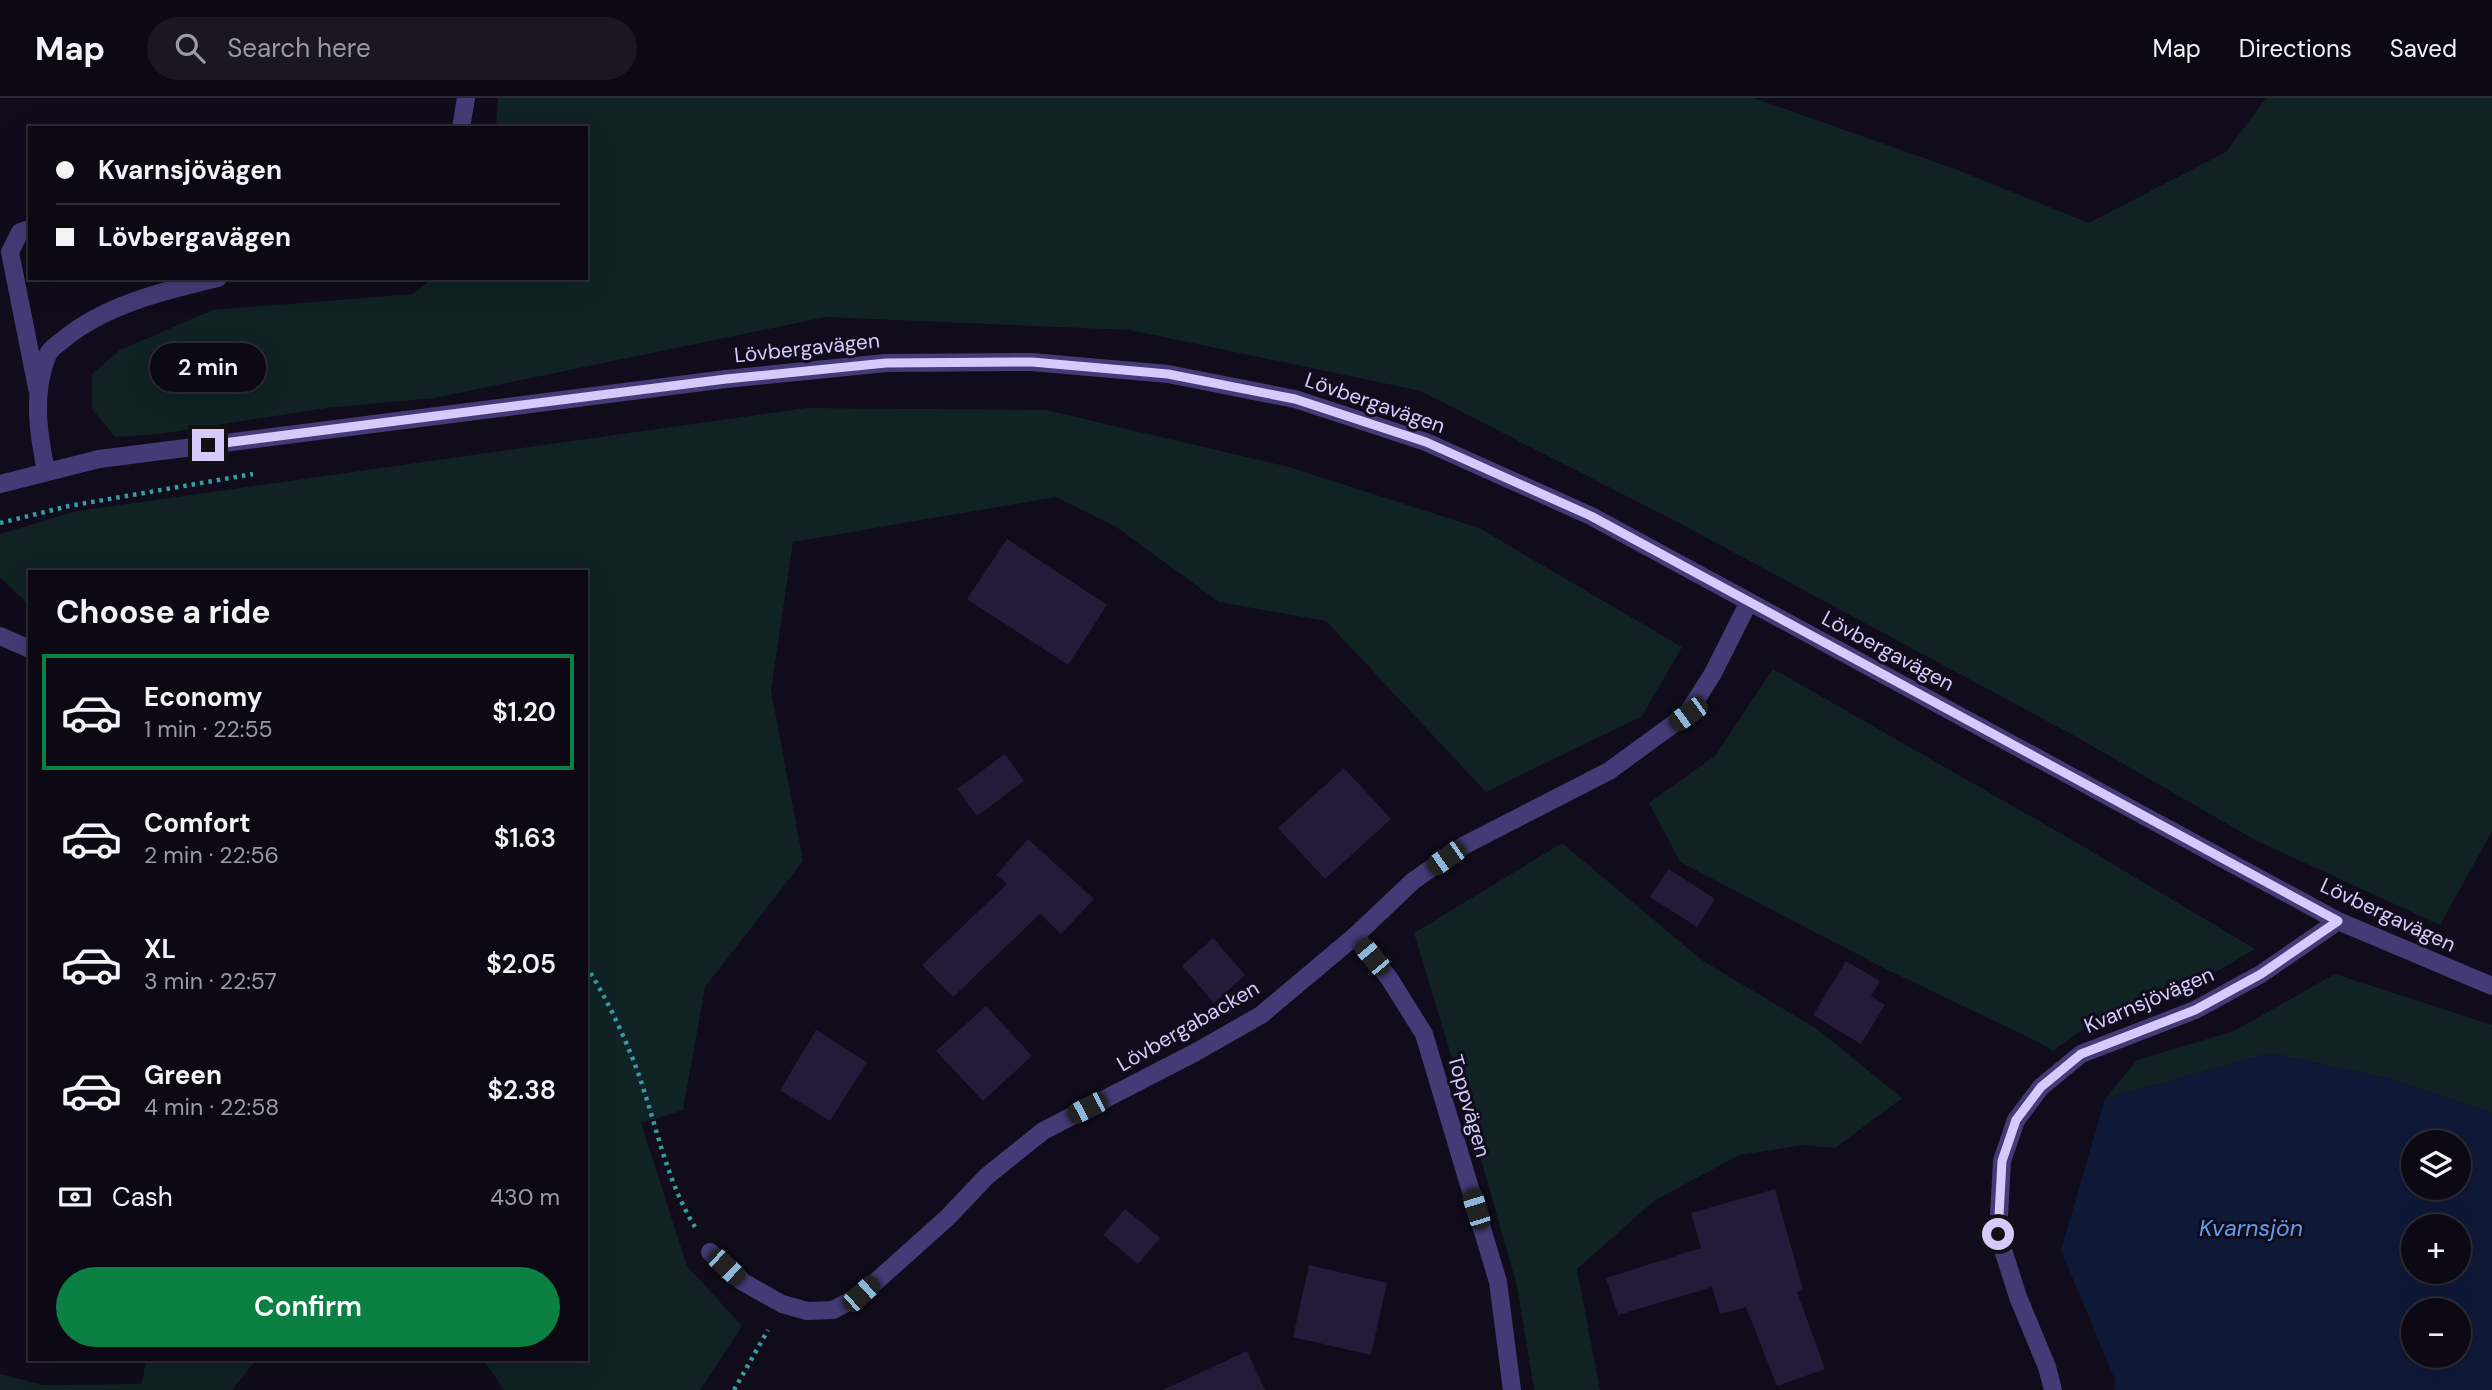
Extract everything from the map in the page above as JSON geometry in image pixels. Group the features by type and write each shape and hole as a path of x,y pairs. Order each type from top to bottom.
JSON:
{"street":[{"path":"461,126 466,98"},
{"path":"28,230 20,232 10,252 37,390 39,439 46,471"},
{"path":"37,390 49,351 86,321 158,293 210,280"},
{"name":"Lövbergavägen","path":"0,484 99,459 726,379 886,363 1032,362 1168,374 1295,399 1426,442 1591,516 2338,921 2492,986"},
{"name":"Lövbergabacken","path":"710,1252 743,1282 782,1304 807,1311 833,1310 861,1294 947,1218 987,1176 1043,1131 1196,1052 1261,1015 1355,936 1413,881 1463,846 1609,771 1688,714 1712,675 1749,602"},
{"path":"0,636 28,648"},
{"name":"Kvarnsjövägen","path":"2053,1390 1998,1234 2002,1161 2016,1120 2041,1087 2081,1054 2195,1010 2261,974 2338,921"},
{"name":"Toppvägen","path":"1355,936 1389,978 1424,1034 1498,1282 1512,1390"}],"path":[{"path":"0,523 69,506 259,473"},
{"path":"588,969 599,985 634,1062 684,1210 710,1252"},
{"path":"734,1390 782,1304"}],"shaded area":[{"path":"498,98 1754,98 1955,169 2089,223 2226,152 2266,98 2492,98 2492,831 2440,925 2257,841 2073,735 1683,525 1421,391 1130,330 826,317 434,398 326,408 159,434 115,437 92,409 92,374 120,350 213,310 413,294 431,280 588,280 588,126 496,126"},
{"path":"806,408 1046,410 1289,467 1479,528 1682,647 1642,716 1486,792 1326,621 1219,602 1115,526 1056,497 793,542 771,690 803,861 705,987 683,1110 641,1123 687,1266 742,1326 700,1390 504,1390 485,1361 588,1361 588,570 28,570 28,604 0,577 0,534 77,511"},
{"path":"1773,669 2081,845 2255,949 2182,992 2090,1024 2053,1051 1886,969 1680,862 1649,803 1715,756"},
{"path":"1562,843 1703,961 1817,1029 1902,1098 1835,1148 1804,1145 1739,1155 1654,1201 1577,1269 1600,1390 1534,1390 1517,1286 1414,933"},
{"path":"2335,974 2492,1025 2492,1113 2391,1079 2270,1053 2105,1099 2137,1060 2234,1031"},
{"path":"146,1361 255,1361 232,1390 0,1390 0,1374 43,1385 142,1384"}],"water":[{"name":"Kvarnsjön","path":"2270,1053 2391,1079 2492,1113 2492,1390 2114,1390 2115,1380 2061,1250 2105,1099"}],"building":[{"path":"1007,539 1107,605 1068,665 967,599"},
{"path":"1005,754 1024,781 977,816 957,789"},
{"path":"1344,768 1391,819 1325,879 1278,828"},
{"path":"1028,839 1094,899 1061,934 1040,914 953,997 922,965 1007,884 996,875"},
{"path":"1669,869 1715,899 1697,927 1650,897"},
{"path":"1213,938 1245,975 1214,1003 1182,966"},
{"path":"1846,961 1880,981 1871,996 1885,1005 1861,1044 1813,1015"},
{"path":"986,1006 1032,1056 983,1101 936,1051"},
{"path":"816,1030 867,1062 830,1121 780,1090"},
{"path":"1775,1189 1803,1290 1797,1292 1825,1369 1777,1386 1746,1307 1720,1314 1712,1287 1618,1315 1606,1278 1701,1248 1691,1213"},
{"path":"1125,1209 1160,1238 1138,1264 1103,1235"},
{"path":"1309,1265 1387,1283 1371,1355 1293,1337"},
{"path":"1247,1351 1265,1390 1163,1390"}],"route":[{"path":"208,445 752,376 886,363 1008,362 1168,374 1295,399 1426,442 1591,516 2338,921 2261,974 2195,1010 2081,1054 2041,1087 2016,1120 2002,1161 1998,1234"}]}
